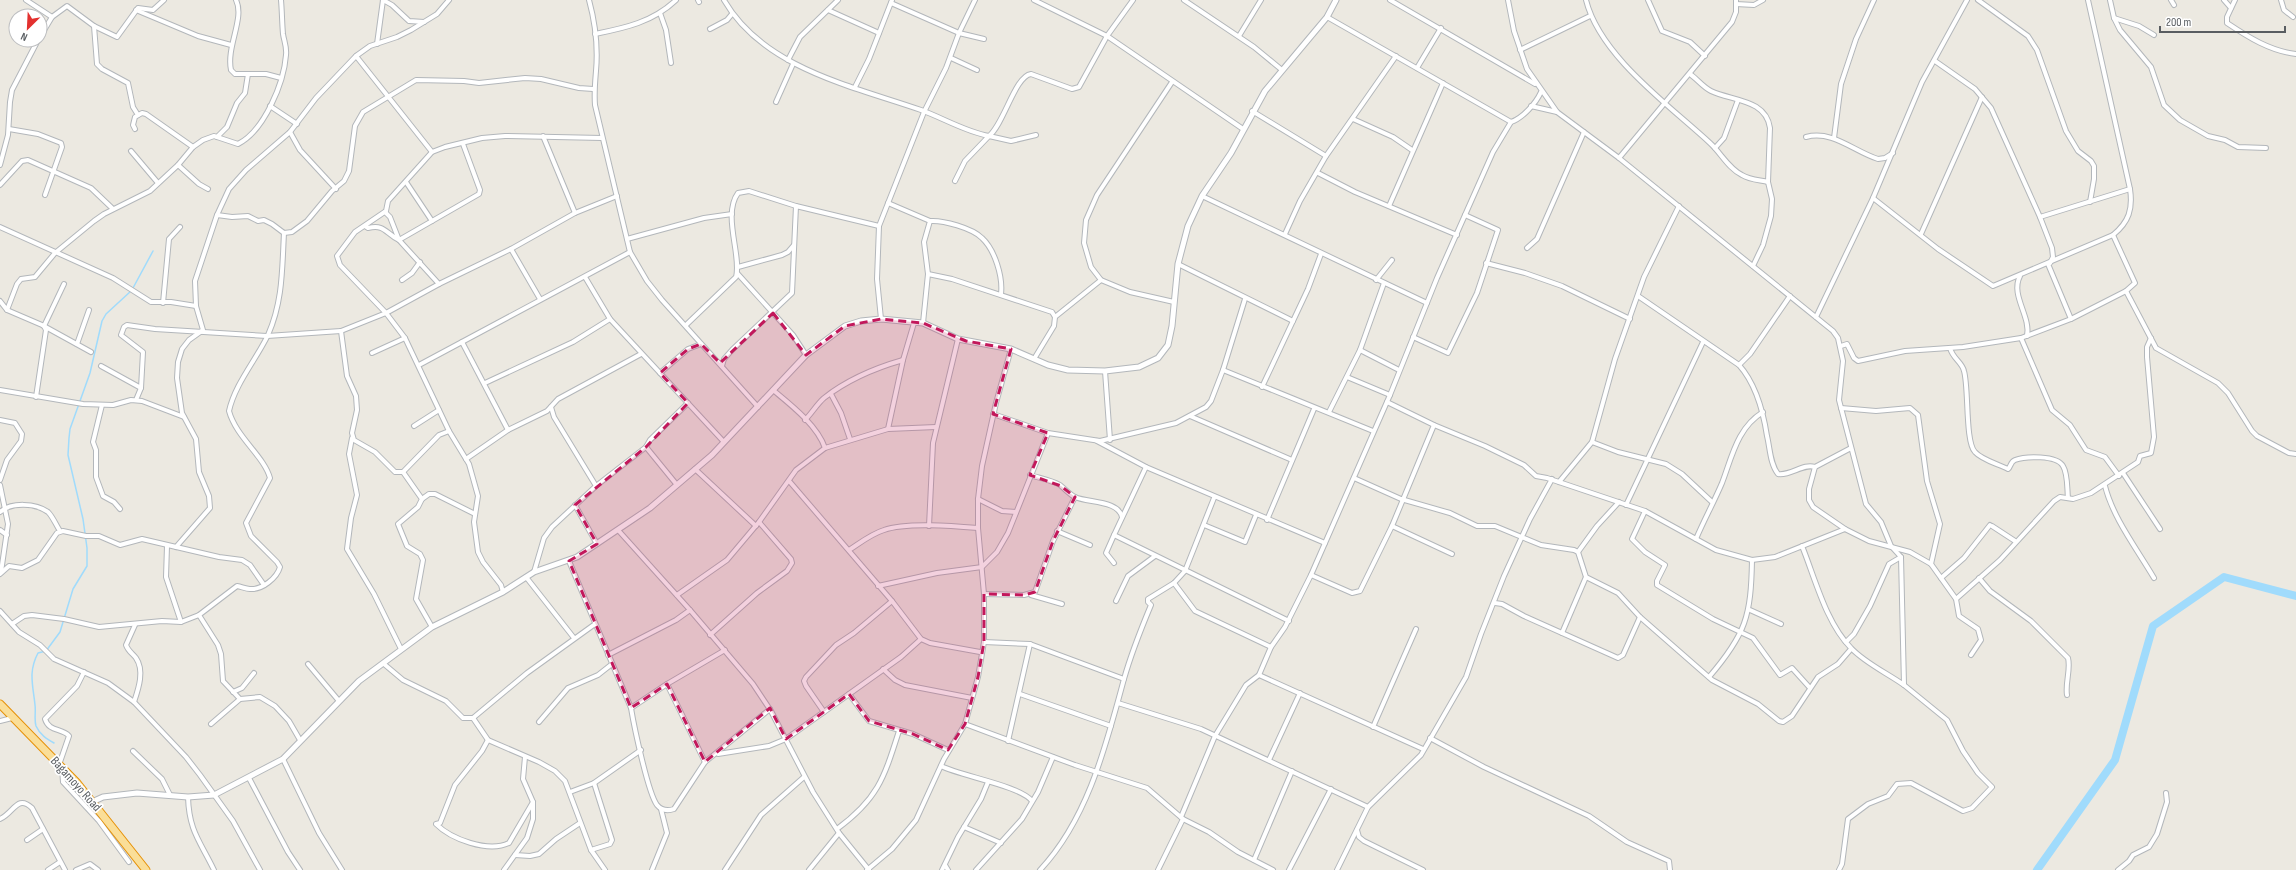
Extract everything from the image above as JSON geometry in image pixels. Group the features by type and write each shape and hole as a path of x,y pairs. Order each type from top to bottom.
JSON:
{"highway":[{"name":"Bagamoyo Road","path":"0,704 60,766 92,802 102,819 146,870"}],"street":[{"path":"26,0 38,6 52,17"},
{"path":"48,24 52,17 67,6 68,0"},
{"path":"67,6 94,26 117,37 136,10 140,7 153,10 164,0"},
{"path":"236,0 239,14 231,45 230,70 235,74 266,74 281,78"},
{"path":"8,310 17,284 21,279 35,277 55,253 94,221 113,209 143,195 178,165 193,147 210,136 217,137 234,144 243,142 258,126 270,106 285,65 287,44 283,32 281,0"},
{"path":"376,44 383,0 392,5 409,21 424,22"},
{"path":"203,331 196,306 195,281 217,215 229,189 290,132 316,98 356,56 363,50 397,37 424,22 445,7 449,0"},
{"path":"589,0 593,13 595,34 596,71 593,89 602,138 630,252 647,282 758,406"},
{"path":"595,34 644,22 660,13 676,0"},
{"path":"724,0 732,14 758,39 793,64 1002,141 1011,141 1036,135"},
{"path":"788,60 800,37 838,0"},
{"path":"880,319 877,279 879,226 924,112 951,58 959,33 975,0"},
{"path":"1034,0 1107,36 1172,82 1243,129"},
{"path":"956,181 964,161 989,136 1002,119 1011,99 1027,75 1076,89 1107,36 1133,0"},
{"path":"1184,0 1239,36 1282,70"},
{"path":"1239,36 1261,0"},
{"path":"92,802 103,797 137,793 188,797 214,795 283,759 300,740 312,731 359,681 384,664 389,657 400,649 432,627 503,592 534,572 569,561 618,530 677,485 723,442 806,355 845,326 861,321 880,319 923,323 958,339 1011,349 1034,359 1068,370 1105,371 1139,366 1158,358 1168,345 1172,326 1178,264 1188,226 1202,196 1231,153 1252,111 1282,70 1303,48 1327,17 1336,0"},
{"path":"1390,0 1441,28 1537,85"},
{"path":"1508,0 1520,50 1527,69 1541,92 1557,112 1619,158 1833,331 1840,346 1843,361 1839,400 1866,504 1881,522 1891,546 1901,557 1904,685"},
{"path":"1586,0 1590,16 1618,56 1664,104 1683,118 1715,148 1728,165 1741,175 1768,182"},
{"path":"1648,0 1662,31 1693,44 1705,56"},
{"path":"1619,158 1732,22 1736,2 1754,5 1763,0"},
{"path":"1834,138 1841,84 1856,39 1874,0"},
{"path":"1816,317 1873,198 1922,82 1935,61 1967,0"},
{"path":"1978,0 2028,36 2037,50 2066,131 2078,151 2091,161 2094,166 2094,179 2090,202"},
{"path":"1873,198 1921,234 1938,249 1989,285 1995,286 2113,235 2122,227 2128,218 2132,201 2088,0"},
{"path":"2110,0 2114,18 2123,34 2151,67 2164,105 2176,117 2208,136 2225,140 2238,147 2266,148"},
{"path":"2171,0 2174,5"},
{"path":"2224,0 2231,8"},
{"path":"2235,0 2226,17 2227,23 2260,44 2287,53 2296,54"},
{"path":"2281,0 2284,10 2293,17"},
{"path":"855,88 891,2 959,33 984,39"},
{"path":"136,10 198,36 231,45"},
{"path":"828,10 879,33"},
{"path":"660,13 666,30 671,63"},
{"path":"710,29 727,20 732,14"},
{"path":"1520,50 1590,16"},
{"path":"1327,17 1511,122"},
{"path":"2114,18 2139,26 2154,35"},
{"path":"94,26 97,64 102,69 128,83 133,107 138,115"},
{"path":"1417,68 1441,28"},
{"path":"0,165 9,129 12,90 34,48"},
{"path":"356,56 432,152"},
{"path":"1285,234 1300,201 1326,156 1396,56"},
{"path":"951,58 977,70"},
{"path":"1935,61 1965,81 1991,108 2010,146 2052,248 2053,257 2049,263"},
{"path":"776,102 793,64"},
{"path":"217,137 227,127 238,103 245,93 248,74"},
{"path":"1690,74 1712,91 1757,106 1768,119 1770,128 1768,182 1772,200 1770,220 1763,245 1753,266"},
{"path":"217,215 232,217 248,216 258,221 264,220 284,233 292,232 307,221 347,176 358,119 366,110 400,88 421,80 434,82 464,81 479,83 525,78 541,79 579,88 593,89"},
{"path":"1172,82 1096,195 1086,220 1084,243 1090,267 1101,280 1130,292 1174,302"},
{"path":"1389,206 1412,150 1443,83"},
{"path":"1158,870 1182,818 1215,736 1246,685 1260,675 1271,647 1289,621 1311,575 1387,402 1399,370 1493,152 1511,122 1516,120 1531,106 1541,92"},
{"path":"1921,234 1982,97"},
{"path":"1715,148 1724,138 1738,100"},
{"path":"270,106 297,124"},
{"path":"1531,106 1557,112"},
{"path":"1252,111 1326,156"},
{"path":"135,129 133,121 142,113 151,117 179,139 193,147"},
{"path":"1353,119 1393,137 1412,150"},
{"path":"9,129 38,134 61,143 62,147 52,172 45,196"},
{"path":"290,132 300,150 336,189"},
{"path":"1527,248 1537,239 1584,132"},
{"path":"1806,137 1819,135 1834,138 1878,159 1885,158 1893,153"},
{"path":"503,592 502,585 483,562 478,552 475,514 478,502 477,487 466,459 439,410 419,365 405,338 386,313 337,261 340,250 355,232 385,212 388,201 432,152 482,138 505,136 602,138"},
{"path":"543,136 575,213"},
{"path":"399,240 479,194 480,190 463,144"},
{"path":"132,151 158,183"},
{"path":"0,185 24,160 35,163 52,172 91,188 113,209"},
{"path":"178,165 199,184 208,189"},
{"path":"1318,172 1389,206 1457,235"},
{"path":"406,182 432,221"},
{"path":"2040,217 2130,189"},
{"path":"686,325 734,280 737,274 738,267 733,244 732,214 736,196 740,191 745,190 775,198 796,206 879,226"},
{"path":"136,400 140,388 143,351 122,336 121,332 127,325 155,329 267,336 341,331 386,313 439,284 511,249 575,213 617,196"},
{"path":"1202,196 1285,234 1321,254 1427,304"},
{"path":"888,203 930,221 946,222 981,237 999,267 1002,280 1001,294"},
{"path":"722,366 724,359 732,350 792,294 796,206"},
{"path":"1559,482 1592,442 1615,359 1638,296 1656,250 1679,206"},
{"path":"385,212 390,218 399,240"},
{"path":"627,239 704,218 732,214"},
{"path":"1413,337 1449,353 1477,293 1498,230 1465,215"},
{"path":"923,323 928,274 924,242 930,221"},
{"path":"365,226 368,228 374,226 382,228 399,240 439,284"},
{"path":"0,227 129,287 151,302 171,302 196,306"},
{"path":"163,303 169,239 180,228"},
{"path":"12,624 24,616 32,615 64,619 99,628 162,621 180,622 199,615 237,586 250,589 264,585 276,575 280,567 251,536 246,523 270,478 267,468 256,457 236,427 229,411 235,394 267,336 280,296 284,262 284,233"},
{"path":"1840,346 1847,344 1854,358 1858,361 1905,351 1950,348 2021,338 2071,319 2126,291 2135,283 2113,235"},
{"path":"738,267 782,255 788,252 794,245"},
{"path":"511,249 540,299"},
{"path":"419,365 630,252"},
{"path":"1262,387 1293,321 1321,254"},
{"path":"1376,280 1392,260"},
{"path":"402,280 412,273 420,262"},
{"path":"1486,263 1525,272 1562,286 1630,319"},
{"path":"2049,263 2071,319"},
{"path":"1178,264 1245,299 1293,321"},
{"path":"737,274 793,335 806,355"},
{"path":"928,274 1001,294 1052,312 1055,317 1054,326 1034,359"},
{"path":"2020,276 2017,286 2028,325 2027,336"},
{"path":"585,277 610,319 723,442"},
{"path":"1055,317 1101,280"},
{"path":"1329,412 1360,350 1384,283"},
{"path":"36,397 46,330 44,326 64,284"},
{"path":"2126,291 2156,348 2218,383 2228,393 2252,431 2258,436 2289,453 2296,454"},
{"path":"1638,296 1655,306 1703,342 1739,365 1750,379 1762,412 1773,467 1778,474 1787,474 1808,466 1815,467 1851,448"},
{"path":"1739,365 1750,354 1790,296"},
{"path":"993,414 1048,433 1097,440 1110,440 1176,423 1206,407 1214,394 1245,299"},
{"path":"0,301 8,310 44,326 91,352"},
{"path":"77,344 89,310"},
{"path":"485,383 573,342 610,319"},
{"path":"888,429 903,360 914,322"},
{"path":"176,547 190,528 208,512 210,502 199,472 196,439 184,417 178,391 180,355 189,340 203,331"},
{"path":"341,331 346,376 356,402 357,410 349,454 357,495 351,518 347,548 374,594 400,649"},
{"path":"372,353 405,338"},
{"path":"2021,338 2052,410 2070,425 2086,450 2105,457 2121,475 2160,530"},
{"path":"1956,599 2000,560 2015,541 2024,534 2054,501 2060,497 2076,498 2091,494 2105,486 2138,462 2140,456 2150,455 2152,452 2154,437 2147,347 2151,338"},
{"path":"929,526 932,459 936,427 958,339"},
{"path":"462,342 485,383 508,430"},
{"path":"1626,505 1703,342"},
{"path":"660,373 688,349 701,344"},
{"path":"1950,348 1954,358 1964,371 1969,400 1970,444 1974,452 2008,469 2012,462 2018,459 2046,457 2053,459 2061,464 2064,470 2068,498"},
{"path":"618,530 677,595 753,684 770,709 804,777 838,831 868,870 892,849 916,820 948,750 965,724 978,677 980,652 984,642 984,594 978,528 978,499 982,466 993,414 1011,349"},
{"path":"1360,350 1399,370"},
{"path":"466,459 508,430 530,421 551,407 558,399 641,354"},
{"path":"805,420 824,399 831,394 867,372 903,360"},
{"path":"101,366 140,388"},
{"path":"1223,370 1314,409 1329,412 1373,431"},
{"path":"1105,371 1110,440"},
{"path":"1347,377 1390,395"},
{"path":"0,390 62,402 102,405 119,404 136,400 152,403 184,417"},
{"path":"773,390 805,420 817,434 825,448"},
{"path":"831,394 841,414 850,439"},
{"path":"1387,402 1434,425 1498,452 1524,466 1536,476 1552,479 1645,511 1725,554 1752,560 1775,556 1845,528"},
{"path":"534,572 544,538 552,527 596,486 646,447 650,440 688,403"},
{"path":"102,405 93,439 96,453 96,477 103,496 114,502 120,509"},
{"path":"551,407 554,417 596,486"},
{"path":"1841,408 1876,411 1910,408 1918,415 1928,481 1940,524 1931,564"},
{"path":"1267,520 1314,409"},
{"path":"414,426 439,410"},
{"path":"1696,539 1740,436 1762,412"},
{"path":"1190,416 1292,460"},
{"path":"0,420 15,423 22,434 21,441 8,460 0,480"},
{"path":"1311,575 1352,593 1357,592 1392,526 1401,499 1434,425"},
{"path":"677,595 727,560 758,524 790,482 796,470 804,462 825,448 850,439 888,429 936,427"},
{"path":"352,438 375,452 395,472 402,472 439,435 449,430"},
{"path":"878,586 937,573 982,567 997,552 1016,512 1048,433"},
{"path":"1097,440 1146,468 1256,516 1325,543"},
{"path":"1592,442 1618,452 1648,459 1672,468 1712,502"},
{"path":"646,447 677,485"},
{"path":"1815,467 1809,489 1809,500 1813,506 1845,528 1869,540 1910,552 1931,564 1956,599 1959,616 1978,629 1981,638 1980,643 1972,655"},
{"path":"1114,563 1106,553 1146,468"},
{"path":"695,469 758,524 791,559 792,563 787,570 757,593 710,635"},
{"path":"402,472 422,499"},
{"path":"1030,475 1061,486 1075,497 1114,507 1121,512 1122,517"},
{"path":"1354,478 1401,499 1450,513 1477,526 1494,526 1541,544 1569,548 1578,552 1586,577 1562,633"},
{"path":"1337,870 1368,806 1421,755 1423,749 1471,667 1481,634 1522,537 1552,479"},
{"path":"790,482 892,601 921,639 930,643 980,652"},
{"path":"0,484 5,508 7,535 1,573"},
{"path":"2105,486 2108,499 2118,520 2154,578"},
{"path":"432,627 416,599 423,560 420,554 407,546 398,524 418,507 422,499 429,494 435,494 475,514"},
{"path":"1031,595 1035,592 1039,585 1057,531 1075,497"},
{"path":"1040,870 1072,824 1086,798 1111,726 1124,679 1151,605 1148,602 1148,599 1174,583 1185,571 1214,498"},
{"path":"978,499 1002,512 1016,512"},
{"path":"1578,552 1597,526 1619,502"},
{"path":"0,512 5,508 30,505 49,513 60,531"},
{"path":"575,506 596,544"},
{"path":"1645,511 1632,539 1645,552 1665,565 1657,581 1658,585 1713,619 1742,631 1759,645 1780,675 1792,668 1810,688"},
{"path":"1204,525 1245,542 1256,516"},
{"path":"849,550 876,533 887,529 929,526 978,528"},
{"path":"1392,526 1452,554"},
{"path":"1941,578 1964,558 1991,526 2015,541"},
{"path":"0,530 7,535"},
{"path":"60,531 99,536 120,545 142,539 219,557 242,560 250,565 264,585"},
{"path":"1,573 10,566 22,568 38,560 60,531"},
{"path":"1057,531 1090,545"},
{"path":"1114,535 1289,621"},
{"path":"167,546 166,577 180,622"},
{"path":"1802,546 1835,627 1851,649 1904,685 1947,720 1966,756 1978,773 1992,787 1972,808 1963,811 1911,783 1897,784 1888,796 1868,804 1848,819 1842,864 1839,870"},
{"path":"1116,601 1128,576 1155,556"},
{"path":"1846,642 1870,606 1889,564 1901,557"},
{"path":"1709,677 1734,645 1742,631 1750,610 1752,560"},
{"path":"569,561 631,708 634,728 656,804 661,809 668,811 674,809 705,762 770,709"},
{"path":"526,577 574,638"},
{"path":"1586,577 1618,593 1640,616 1709,677 1754,702 1775,719 1783,722 1792,716 1818,677 1838,664 1851,649"},
{"path":"1979,578 1990,592 2031,621 2063,653 2069,663 2066,681 2066,695"},
{"path":"1174,583 1195,611 1271,647"},
{"path":"984,594 1005,596 1031,595 1062,604"},
{"path":"824,712 806,686 804,681 806,677 836,645 854,633 892,601"},
{"path":"1495,603 1502,604 1562,633 1620,658 1640,616"},
{"path":"608,655 676,620 690,610"},
{"path":"1750,610 1781,624"},
{"path":"0,611 23,635 40,645 54,659 118,689 134,702 186,757 233,821 260,870"},
{"path":"199,615 218,645 221,654 223,681 240,699"},
{"path":"384,664 403,680 446,701 463,718 473,718 493,700 574,638 595,624"},
{"path":"134,702 140,681 139,666 136,658 126,645 135,625"},
{"path":"1373,727 1416,629"},
{"path":"716,754 768,746 786,739 883,669 921,639"},
{"path":"984,642 1030,644 1124,679"},
{"path":"1008,741 1020,694 1030,644"},
{"path":"631,708 667,684 725,650"},
{"path":"308,664 339,701"},
{"path":"539,722 568,688 598,675 612,664"},
{"path":"883,669 895,680 905,685 972,698"},
{"path":"84,672 77,686 45,719 53,729 66,733 69,736 60,766 63,782 102,819 129,862"},
{"path":"233,692 242,688 254,673"},
{"path":"1260,675 1423,749"},
{"path":"667,684 705,762"},
{"path":"1269,760 1300,693"},
{"path":"848,694 869,721 925,738 948,750"},
{"path":"1020,694 1111,726"},
{"path":"211,724 240,699 260,698 275,706 289,721 300,740"},
{"path":"1118,703 1191,725 1368,806"},
{"path":"0,721 12,718"},
{"path":"473,718 488,740 524,757 539,762 555,771 565,781 591,850 604,870"},
{"path":"965,724 1053,757 1147,788 1182,818 1273,870"},
{"path":"809,870 838,831 869,802 879,788 899,731"},
{"path":"1430,738 1484,767 1589,816 1627,842 1669,861 1670,870"},
{"path":"488,740 455,785 440,823 436,824 456,839 477,845 504,846 509,843 533,802"},
{"path":"570,792 594,783 641,750"},
{"path":"133,751 162,779 170,795"},
{"path":"504,870 527,838 532,826 533,802 523,779 524,757"},
{"path":"976,870 1022,819 1053,757"},
{"path":"283,759 319,833 342,870"},
{"path":"941,766 1026,796 1032,801"},
{"path":"1254,860 1277,810 1292,772"},
{"path":"725,870 761,814 804,777"},
{"path":"249,778 288,852 300,870"},
{"path":"942,870 964,827 981,799 988,782"},
{"path":"591,850 610,844 612,840 594,783"},
{"path":"1289,870 1331,788"},
{"path":"2118,870 2129,861 2133,855 2149,847 2158,834 2167,802 2166,793"},
{"path":"188,797 189,817 192,830 214,870"},
{"path":"0,819 18,804 23,802 28,803 60,862 66,870"},
{"path":"652,870 667,833 661,809"},
{"path":"515,855 530,856 539,854 556,839 580,823"},
{"path":"964,827 1001,843"},
{"path":"1356,829 1359,838 1423,870"},
{"path":"27,840 43,830"},
{"path":"48,870 60,862"},
{"path":"76,870 90,864 98,870"},
{"path":"945,865 948,870"}],"highlighted area":[{"path":"773,313 806,355 845,326 881,319 923,323 966,341 1011,349 993,414 1048,433 1030,475 1061,486 1075,497 1053,541 1035,592 1024,595 984,594 984,642 978,677 965,724 948,750 913,734 869,721 849,694 786,739 770,708 705,762 667,684 631,708 569,561 597,544 575,505 646,447 688,403 660,373 688,349 701,344 720,363"}],"waterway":[{"path":"133,288 153,251"},
{"path":"54,743 46,738 36,726 32,673 38,653 46,651 60,632 73,589 87,566 87,548 83,519 68,455 70,429 90,373 102,321 106,314 131,291"},
{"path":"2037,870 2115,760 2153,626 2224,577 2296,596"}]}
